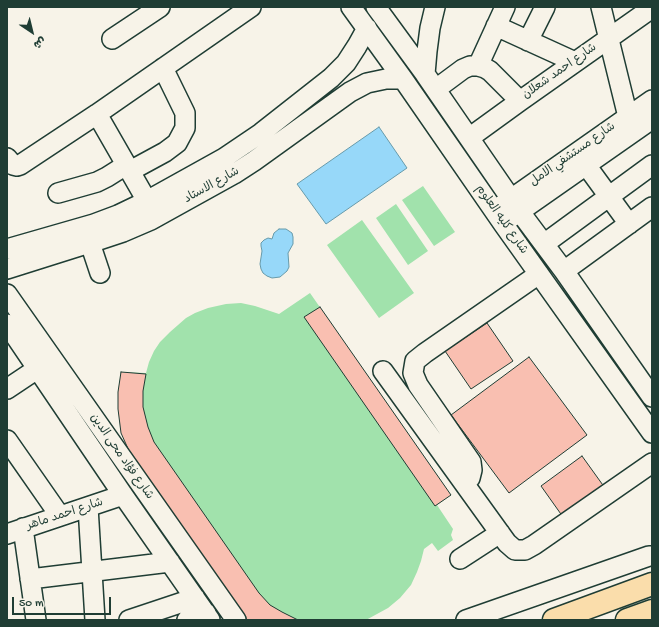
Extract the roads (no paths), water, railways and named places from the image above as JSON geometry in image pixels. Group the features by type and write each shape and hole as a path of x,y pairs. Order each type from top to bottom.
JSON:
{"main road":[{"path":"554,620 652,584"},
{"path":"627,620 652,611"}],"street":[{"path":"112,39 160,7"},
{"name":"شارع كليه العلوم","path":"351,7 652,432"},
{"path":"435,7 427,51 430,82 470,66 478,66 490,71 520,101"},
{"path":"478,66 505,7"},
{"path":"526,46 545,7"},
{"path":"586,7 602,11 628,117"},
{"path":"7,158 13,165 20,165 97,114 247,8"},
{"name":"شارع كليه العلوم","path":"382,8 430,82 516,205 649,387"},
{"name":"شارع احمد شعلان","path":"469,138 652,8"},
{"path":"496,26 526,46 575,62"},
{"name":"شارع الاستاد","path":"8,268 94,236 118,215 204,170 243,146 331,78 346,63 367,28"},
{"path":"58,193 97,182 165,152 177,142 185,128 185,112 163,68"},
{"name":"شارع الاستاد","path":"7,249 124,232 151,220 254,162 350,92 367,83 386,79 403,79"},
{"name":"شارع مستشفي الامل","path":"499,217 652,100"},
{"path":"97,114 128,168 145,202 151,220"},
{"name":"شارع مستشفي الامل","path":"516,205 586,165 652,120"},
{"path":"586,165 629,224"},
{"path":"544,244 652,165"},
{"path":"564,271 652,208"},
{"path":"94,236 100,273"},
{"path":"465,484 470,478 472,470 470,462 418,385 413,374 415,361 539,274"},
{"name":"شارع فؤاد محى الدين","path":"7,294 236,620"},
{"name":"شارع فؤاد محى الدين","path":"7,324 123,495 204,610"},
{"path":"7,389 37,369"},
{"path":"383,371 507,544 515,550 525,550 534,545 652,464"},
{"path":"401,397 418,385"},
{"path":"7,440 60,516"},
{"name":"شارع احمد ماهر","path":"15,531 123,495"},
{"path":"88,507 95,620"},
{"path":"15,531 30,579 36,620"},
{"path":"460,559 500,533"},
{"path":"466,620 641,558 652,556"},
{"path":"30,579 170,562"},
{"path":"129,620 204,610"},
{"path":"187,620 204,610"}],"water":[{"path":"379,127 407,168 326,224 297,184"},
{"path":"279,229 286,229 292,233 293,244 288,253 289,267 287,271 280,277 272,278 263,273 261,269 261,243 268,238 272,239 274,233"}]}
